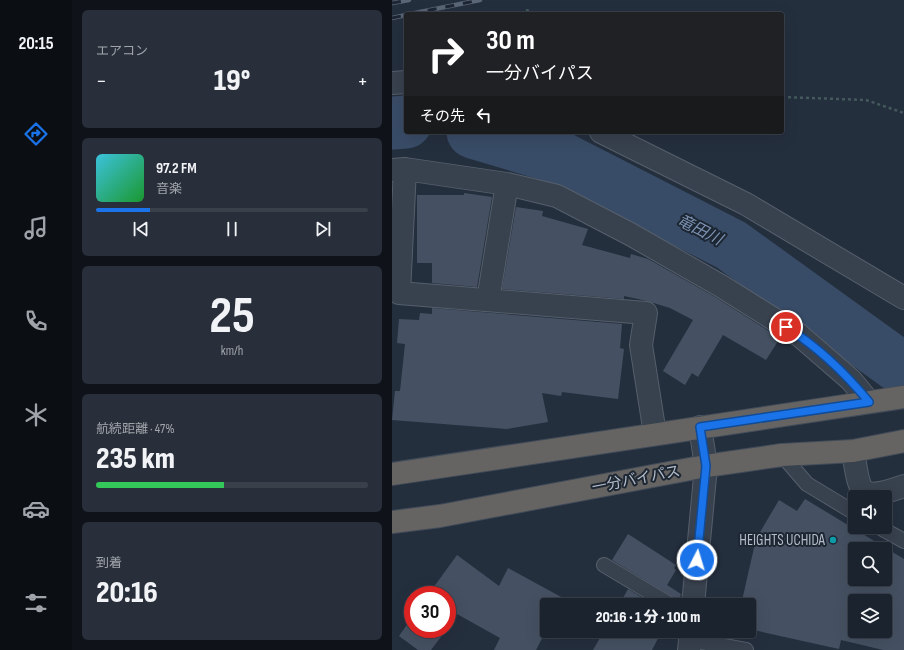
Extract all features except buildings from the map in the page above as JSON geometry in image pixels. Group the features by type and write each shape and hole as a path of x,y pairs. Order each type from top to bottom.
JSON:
{"highway":[{"path":"392,474 904,397"},
{"name":"一分バイパス","path":"392,522 440,516 706,466 782,455 853,451 904,441"}],"street":[{"path":"392,83 404,82"},
{"path":"605,134 746,204 904,298"},
{"path":"655,434 640,346 646,313 399,293 399,169 507,184 557,196 630,234 721,286 799,335 851,380 869,402"},
{"path":"488,300 507,184"},
{"path":"694,598 706,466 700,427"},
{"path":"853,451 858,485 866,493 875,495 904,486"}],"lane":[{"path":"782,455 808,484 848,509"},
{"path":"892,534 904,541"},
{"path":"604,565 658,598"},
{"path":"690,640 746,650"}],"path":[{"path":"526,10 532,12"},
{"path":"784,97 866,100 904,113"}],"waterway":[{"name":"竜田川","path":"392,123 404,122"},
{"name":"竜田川","path":"480,134 563,159 731,245 904,370"}],"railway":[{"path":"392,3 409,0"},
{"path":"420,12 480,0"},
{"path":"392,18 404,15"}],"place":[{"name":"HEIGHTS UCHIDA","path":"833,540"}],"route":[{"path":"697,560 706,466 700,427 869,402 851,380 799,335 786,327"}]}
